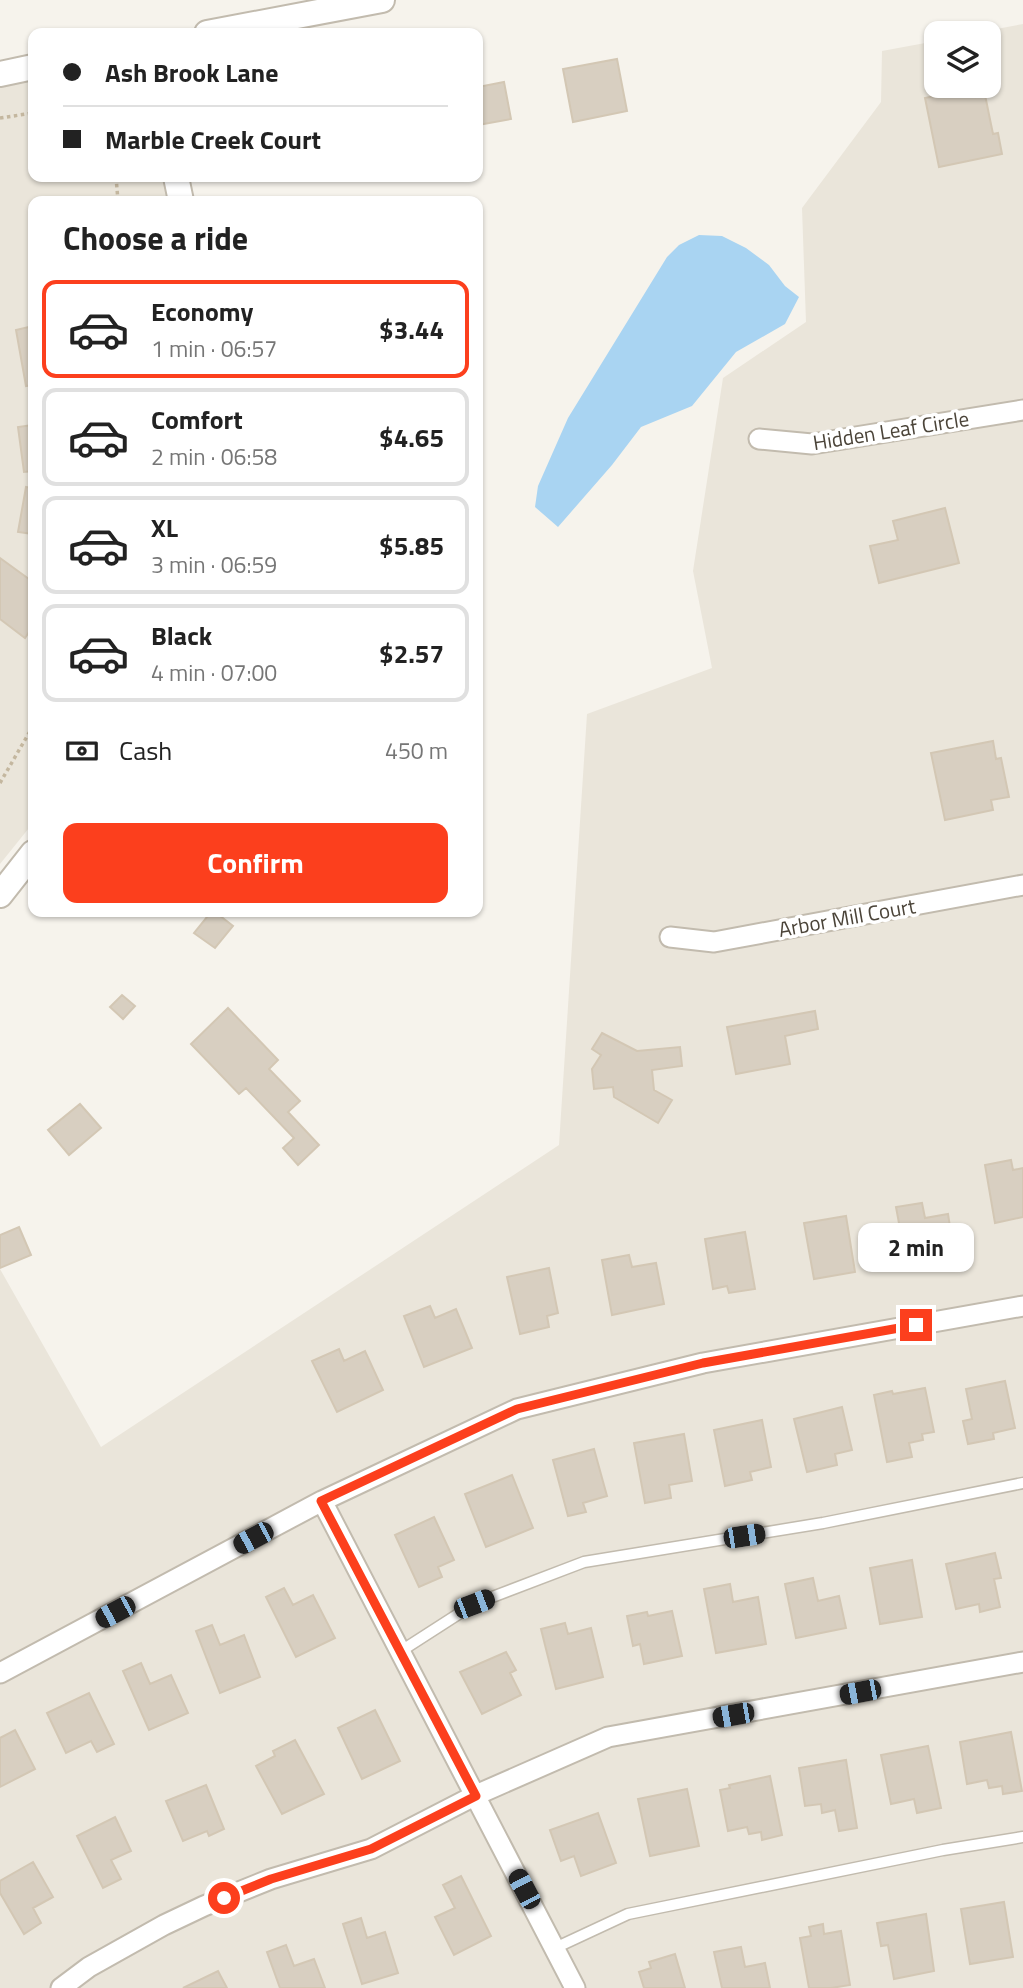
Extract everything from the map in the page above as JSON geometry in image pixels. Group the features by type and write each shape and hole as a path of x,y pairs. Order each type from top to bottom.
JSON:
{"street":[{"path":"234,28 382,0"},
{"path":"0,74 28,68"},
{"name":"Hidden Leaf Circle","path":"759,439 812,444 1023,410"},
{"path":"0,895 28,859"},
{"name":"Arbor Mill Court","path":"670,937 714,942 1023,886"},
{"path":"0,1673 321,1501 517,1409 703,1363 1023,1306"},
{"path":"321,1501 576,1988"},
{"path":"61,1988 100,1961 204,1906 271,1879 371,1849 476,1796 608,1737 1023,1662"}],"lane":[{"path":"401,1651 474,1604 584,1562 823,1523 1023,1483"},
{"path":"555,1948 628,1914 929,1853 1023,1837"}],"path":[{"path":"0,118 28,114"},
{"path":"0,783 28,735"}],"shaded area":[{"path":"1023,24 1023,1988 0,1988 0,1269 101,1447 559,1145 587,714 712,668 693,571 723,378 806,322 802,208 881,102 882,51 924,43 924,98 1001,98 1001,28"},
{"path":"28,77 28,182 167,182 169,196 28,196 28,829 0,864 0,84"}],"water":[{"path":"699,235 722,236 746,248 769,265 785,286 799,297 785,324 736,352 692,406 641,427 558,527 535,507 538,486 568,418 667,257 679,245"}],"building":[{"path":"617,59 627,111 573,122 563,69"},
{"path":"504,82 511,119 483,124 483,86"},
{"path":"925,98 986,98 993,134 998,133 1002,154 939,167"},
{"path":"28,327 28,386 26,386 16,330"},
{"path":"28,426 28,472 24,472 18,427"},
{"path":"26,487 28,487 28,533 18,532"},
{"path":"945,508 959,563 879,583 870,546 898,540 893,521"},
{"path":"0,558 28,578 28,634 25,638 0,619"},
{"path":"993,741 996,759 1001,758 1009,797 991,800 993,810 945,820 931,753"},
{"path":"207,917 221,917 233,926 215,948 194,933"},
{"path":"122,995 135,1006 123,1019 110,1007"},
{"path":"228,1008 278,1060 269,1069 300,1101 288,1112 319,1145 298,1165 283,1148 294,1138 246,1088 239,1094 191,1044"},
{"path":"815,1011 818,1029 785,1036 790,1064 736,1074 727,1027"},
{"path":"602,1033 637,1051 680,1047 682,1066 652,1070 654,1090 672,1100 658,1123 614,1097 613,1087 594,1089 592,1069 601,1055 592,1049"},
{"path":"80,1104 101,1128 69,1155 48,1130"},
{"path":"1011,1160 1013,1170 1023,1168 1023,1217 995,1223 985,1165"},
{"path":"922,1203 925,1218 948,1214 954,1253 906,1261 896,1207"},
{"path":"846,1216 855,1272 814,1279 804,1223"},
{"path":"19,1227 31,1255 0,1268 0,1235"},
{"path":"745,1232 755,1289 729,1293 727,1286 713,1289 705,1239"},
{"path":"629,1255 632,1267 656,1263 664,1304 612,1315 602,1260"},
{"path":"549,1268 558,1313 547,1316 549,1327 520,1334 507,1277"},
{"path":"430,1306 435,1318 456,1309 472,1348 424,1367 404,1316"},
{"path":"339,1349 344,1361 365,1351 383,1390 337,1412 312,1361"},
{"path":"1005,1381 1015,1428 993,1433 994,1439 968,1444 963,1421 972,1419 966,1389"},
{"path":"925,1388 934,1432 922,1434 923,1440 909,1443 912,1457 887,1462 874,1395"},
{"path":"842,1407 852,1450 835,1454 837,1465 807,1472 794,1419"},
{"path":"762,1420 771,1467 750,1472 752,1480 725,1486 714,1430"},
{"path":"684,1434 692,1481 669,1485 671,1498 645,1503 634,1443"},
{"path":"594,1449 607,1496 583,1503 586,1512 568,1516 553,1460"},
{"path":"512,1475 533,1528 486,1547 465,1494"},
{"path":"434,1517 454,1560 438,1567 442,1577 419,1587 395,1535"},
{"path":"995,1553 1001,1578 994,1579 1000,1607 980,1612 979,1604 956,1609 946,1564"},
{"path":"912,1560 922,1617 880,1624 870,1568"},
{"path":"813,1578 818,1601 839,1596 846,1628 796,1638 785,1584"},
{"path":"730,1584 733,1602 758,1597 766,1644 716,1653 704,1589"},
{"path":"284,1588 293,1605 313,1595 335,1638 296,1657 266,1597"},
{"path":"672,1611 682,1656 644,1664 640,1644 633,1646 627,1616 647,1612 648,1616"},
{"path":"565,1623 568,1634 591,1628 603,1677 556,1689 541,1629"},
{"path":"212,1625 220,1645 244,1635 260,1677 220,1693 196,1631"},
{"path":"506,1652 516,1670 510,1673 521,1695 482,1714 460,1672"},
{"path":"141,1663 150,1684 171,1675 188,1713 149,1730 123,1671"},
{"path":"89,1693 114,1744 97,1752 91,1741 66,1753 47,1713"},
{"path":"375,1710 400,1761 362,1779 338,1728"},
{"path":"15,1730 35,1769 0,1787 0,1738"},
{"path":"1011,1732 1022,1791 1003,1794 1002,1786 989,1788 987,1780 967,1784 960,1742"},
{"path":"295,1740 324,1794 282,1814 256,1766 275,1756 273,1751"},
{"path":"928,1746 941,1808 917,1813 914,1799 891,1804 881,1755"},
{"path":"846,1760 857,1828 839,1831 835,1810 822,1813 821,1804 805,1806 799,1768"},
{"path":"770,1776 782,1835 762,1840 761,1832 749,1834 747,1827 728,1831 720,1790 730,1788 729,1785"},
{"path":"206,1785 224,1829 209,1836 207,1831 183,1841 166,1801"},
{"path":"687,1789 699,1846 650,1856 638,1799"},
{"path":"598,1813 616,1863 581,1876 574,1856 561,1861 550,1830"},
{"path":"115,1817 131,1851 111,1860 121,1879 103,1888 77,1836"},
{"path":"33,1862 53,1897 33,1908 41,1923 24,1934 0,1893 0,1881"},
{"path":"461,1876 491,1936 454,1955 435,1917 455,1908 443,1885"},
{"path":"1004,1902 1013,1957 970,1964 961,1909"},
{"path":"926,1914 934,1971 894,1979 888,1945 881,1946 877,1923"},
{"path":"361,1918 367,1938 385,1932 398,1973 362,1984 343,1924"},
{"path":"823,1924 824,1934 841,1931 850,1985 809,1988 800,1938 811,1936 809,1927"},
{"path":"286,1945 294,1966 314,1959 325,1988 280,1988 267,1952"},
{"path":"741,1947 745,1967 765,1963 770,1988 722,1988 714,1952"},
{"path":"675,1954 685,1988 644,1988 639,1972 651,1968 649,1962"},
{"path":"218,1971 227,1988 183,1988"}],"route":[{"path":"224,1898 271,1879 371,1849 476,1796 321,1501 517,1409 703,1363 916,1325"}]}
